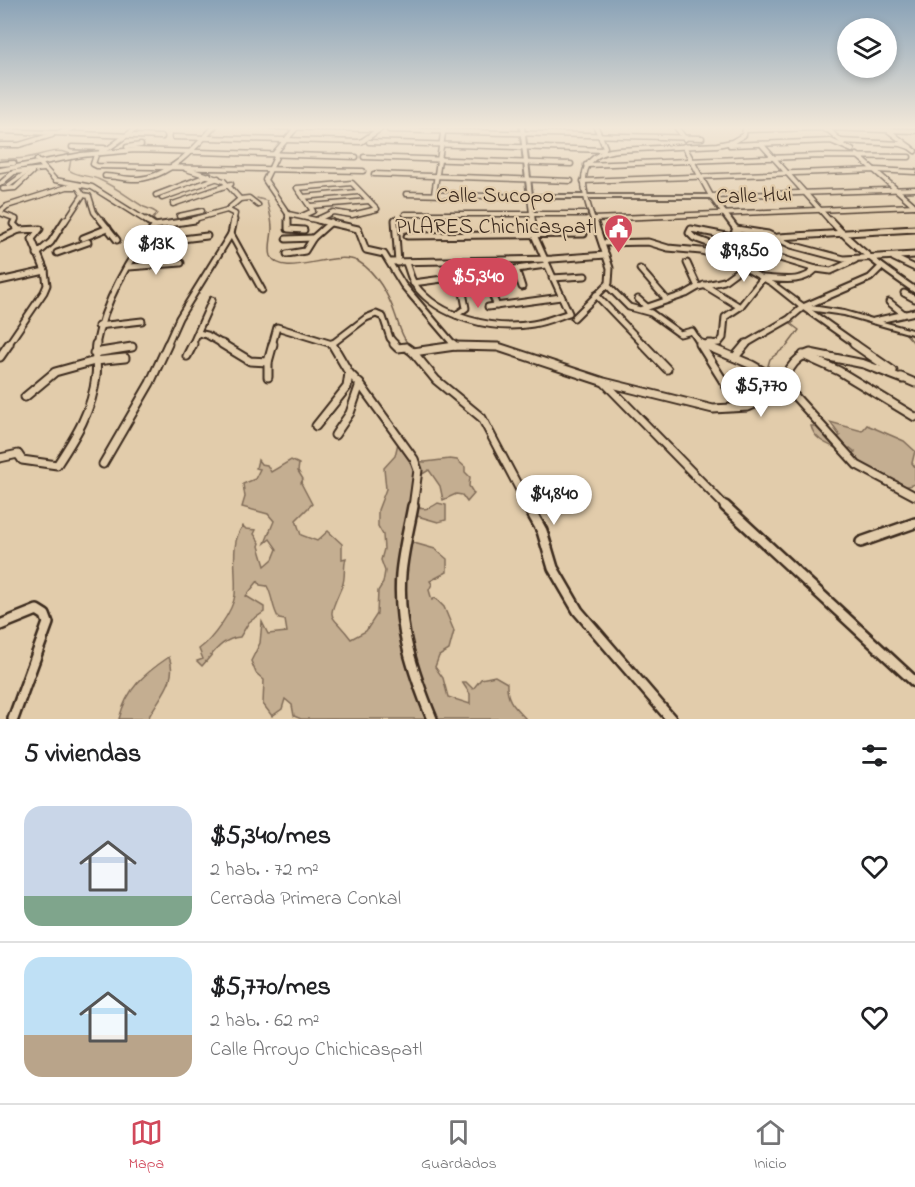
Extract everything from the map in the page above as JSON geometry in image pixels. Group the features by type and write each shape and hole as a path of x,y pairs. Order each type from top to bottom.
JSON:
{"street":[{"path":"0,170 46,161"},
{"path":"95,161 94,165 363,171"},
{"path":"105,176 137,179 174,167 181,161"},
{"path":"274,161 265,182 288,214 288,229 304,230"},
{"path":"434,194 439,161"},
{"path":"455,161 572,164"},
{"path":"592,161 583,168 583,181 586,198 606,255 608,286 629,307 645,308 701,286 724,281 743,267"},
{"path":"696,161 711,196 736,229 774,237 821,254 844,259 915,255"},
{"path":"586,165 708,161"},
{"path":"778,161 803,192 843,235 881,267 915,290"},
{"path":"865,161 915,207"},
{"path":"0,164 38,162"},
{"path":"38,162 55,180 92,187 155,226 184,223 208,216 226,210 240,199 249,198 258,206"},
{"path":"525,163 534,235 571,315"},
{"path":"180,167 218,177 231,184 240,199"},
{"path":"30,172 15,188 1,187 9,174 44,169"},
{"path":"583,181 876,170 915,172"},
{"path":"9,185 30,172"},
{"path":"374,174 571,181"},
{"path":"156,195 210,175"},
{"path":"162,198 218,177"},
{"path":"63,182 67,188"},
{"path":"302,216 314,212 297,188 349,183 377,210 352,215 333,212 317,219"},
{"path":"174,204 231,184"},
{"path":"19,230 13,224 16,219 0,213 7,206 77,186 83,195 89,196 94,212 117,240"},
{"path":"406,194 586,198 915,189"},
{"path":"303,197 358,192"},
{"path":"37,254 47,248 83,195"},
{"path":"310,206 369,201"},
{"name":"Calle Hui","path":"594,219 915,207"},
{"path":"179,216 201,209 208,216"},
{"path":"103,464 150,383 179,318 231,234 235,214 226,210"},
{"path":"288,214 358,229 366,250 383,253 403,285 456,346"},
{"name":"Calle Sucopo","path":"405,214 585,214"},
{"path":"395,219 398,263"},
{"path":"287,254 305,251 313,238 331,222"},
{"path":"0,458 18,454 22,460 32,463 57,465 86,419 96,384 94,353 98,326 140,244 155,226"},
{"path":"47,248 58,254 108,228"},
{"path":"858,259 831,271 816,269 697,228 691,229 689,233 694,238 726,253 743,267 764,278 903,379"},
{"path":"0,239 19,230 40,229 32,239 45,271 47,285 0,357"},
{"path":"726,253 736,229"},
{"path":"774,237 843,235 915,229"},
{"path":"231,234 262,290"},
{"path":"406,236 584,234"},
{"path":"140,244 207,236"},
{"path":"286,239 313,238"},
{"path":"603,243 648,242 668,248 726,253"},
{"path":"389,262 606,255"},
{"path":"892,257 915,268"},
{"path":"406,262 413,283 425,297 455,315 499,325 531,325 583,311 608,286"},
{"path":"129,267 181,263"},
{"path":"687,263 701,286 740,307"},
{"path":"413,283 546,265"},
{"path":"735,357 746,344 789,319 803,307 870,278 881,267"},
{"path":"640,268 667,300"},
{"path":"516,269 522,287"},
{"path":"764,278 787,280 802,278 812,275 816,269"},
{"path":"0,281 45,271"},
{"path":"483,274 497,306"},
{"path":"552,278 585,276"},
{"path":"701,343 719,343 723,338 725,317 740,307 764,278"},
{"path":"455,315 466,308 462,287"},
{"path":"904,293 915,299"},
{"path":"596,296 667,369"},
{"path":"488,307 561,297"},
{"path":"638,299 645,308 680,334 692,331 727,387"},
{"path":"187,356 212,300"},
{"path":"889,302 904,314"},
{"path":"803,307 827,309 915,333"},
{"path":"874,321 915,312"},
{"path":"332,344 366,318 376,314 383,317 394,346 406,347 413,352 436,380 482,418 542,531 554,568 578,611 671,719"},
{"path":"98,326 142,321"},
{"path":"268,377 268,362 277,327 332,344 349,373 360,384 414,459 418,470 401,575 401,610 412,669 432,719"},
{"path":"198,333 211,336 249,362 259,365 268,362"},
{"path":"701,343 735,357 782,382 857,465 915,495"},
{"path":"413,352 456,346 498,347 604,382 731,411 758,406 780,393 782,382 792,366 803,355 809,353 848,358 915,383"},
{"path":"94,353 132,347"},
{"path":"803,355 839,371 915,417"},
{"path":"25,397 55,372 95,362 125,358"},
{"path":"316,426 347,387 349,373"},
{"path":"604,382 737,518 915,682"},
{"path":"335,435 350,413 360,384"},
{"path":"861,542 915,523"},
{"path":"0,625 37,610 45,615 48,623 13,719"}],"shaded area":[{"path":"814,422 835,438 840,436 830,422 862,431 867,425 904,441 915,451 912,463 915,467 915,484 897,486 881,481 852,458 851,453 855,452 850,448 844,452 816,436 811,426 815,426"},
{"path":"398,443 413,461 457,460 465,467 465,472 470,477 469,486 474,494 467,502 462,495 456,494 443,500 440,486 429,470 414,479 411,504 425,509 438,503 446,505 446,520 438,522 417,516 409,532 414,543 435,549 447,559 447,572 430,581 432,584 429,590 432,600 435,598 444,607 454,631 449,650 439,656 435,667 443,678 448,697 470,704 470,694 462,682 466,682 473,689 481,679 495,676 507,683 510,699 526,719 301,719 294,716 292,705 285,699 282,709 272,716 263,704 264,680 256,673 251,661 260,643 262,622 268,634 287,632 285,620 279,619 267,586 260,585 258,581 246,596 264,607 264,612 249,622 240,637 233,638 218,647 202,666 197,661 203,659 199,649 221,625 233,602 236,541 243,526 246,529 256,530 254,534 260,543 265,566 273,559 277,549 270,539 265,543 274,521 268,514 242,507 245,497 243,484 255,479 260,469 256,468 258,460 261,464 267,465 271,472 291,460 299,464 298,471 303,479 301,483 312,504 296,520 301,535 317,541 328,531 342,544 342,559 346,558 343,583 332,616 351,639 366,631 377,614 378,591 383,583 385,571 381,560 384,549 383,535 378,526 378,510 386,489 384,468 395,456"},
{"path":"169,657 171,674 169,682 148,719 119,719 132,690"}],"waterway":[{"path":"71,161 69,170 76,174 96,178 157,213 153,219 158,224"},
{"path":"257,198 267,201 272,225 270,253 277,263 298,265 337,259 359,262 381,285 408,344"},
{"path":"767,369 770,359 787,346 799,330 791,324 794,322"},
{"path":"905,333 915,344"},
{"path":"765,376 766,394"}],"place":[{"name":"PILARES Chichicaspatl","path":"618,254"}]}
